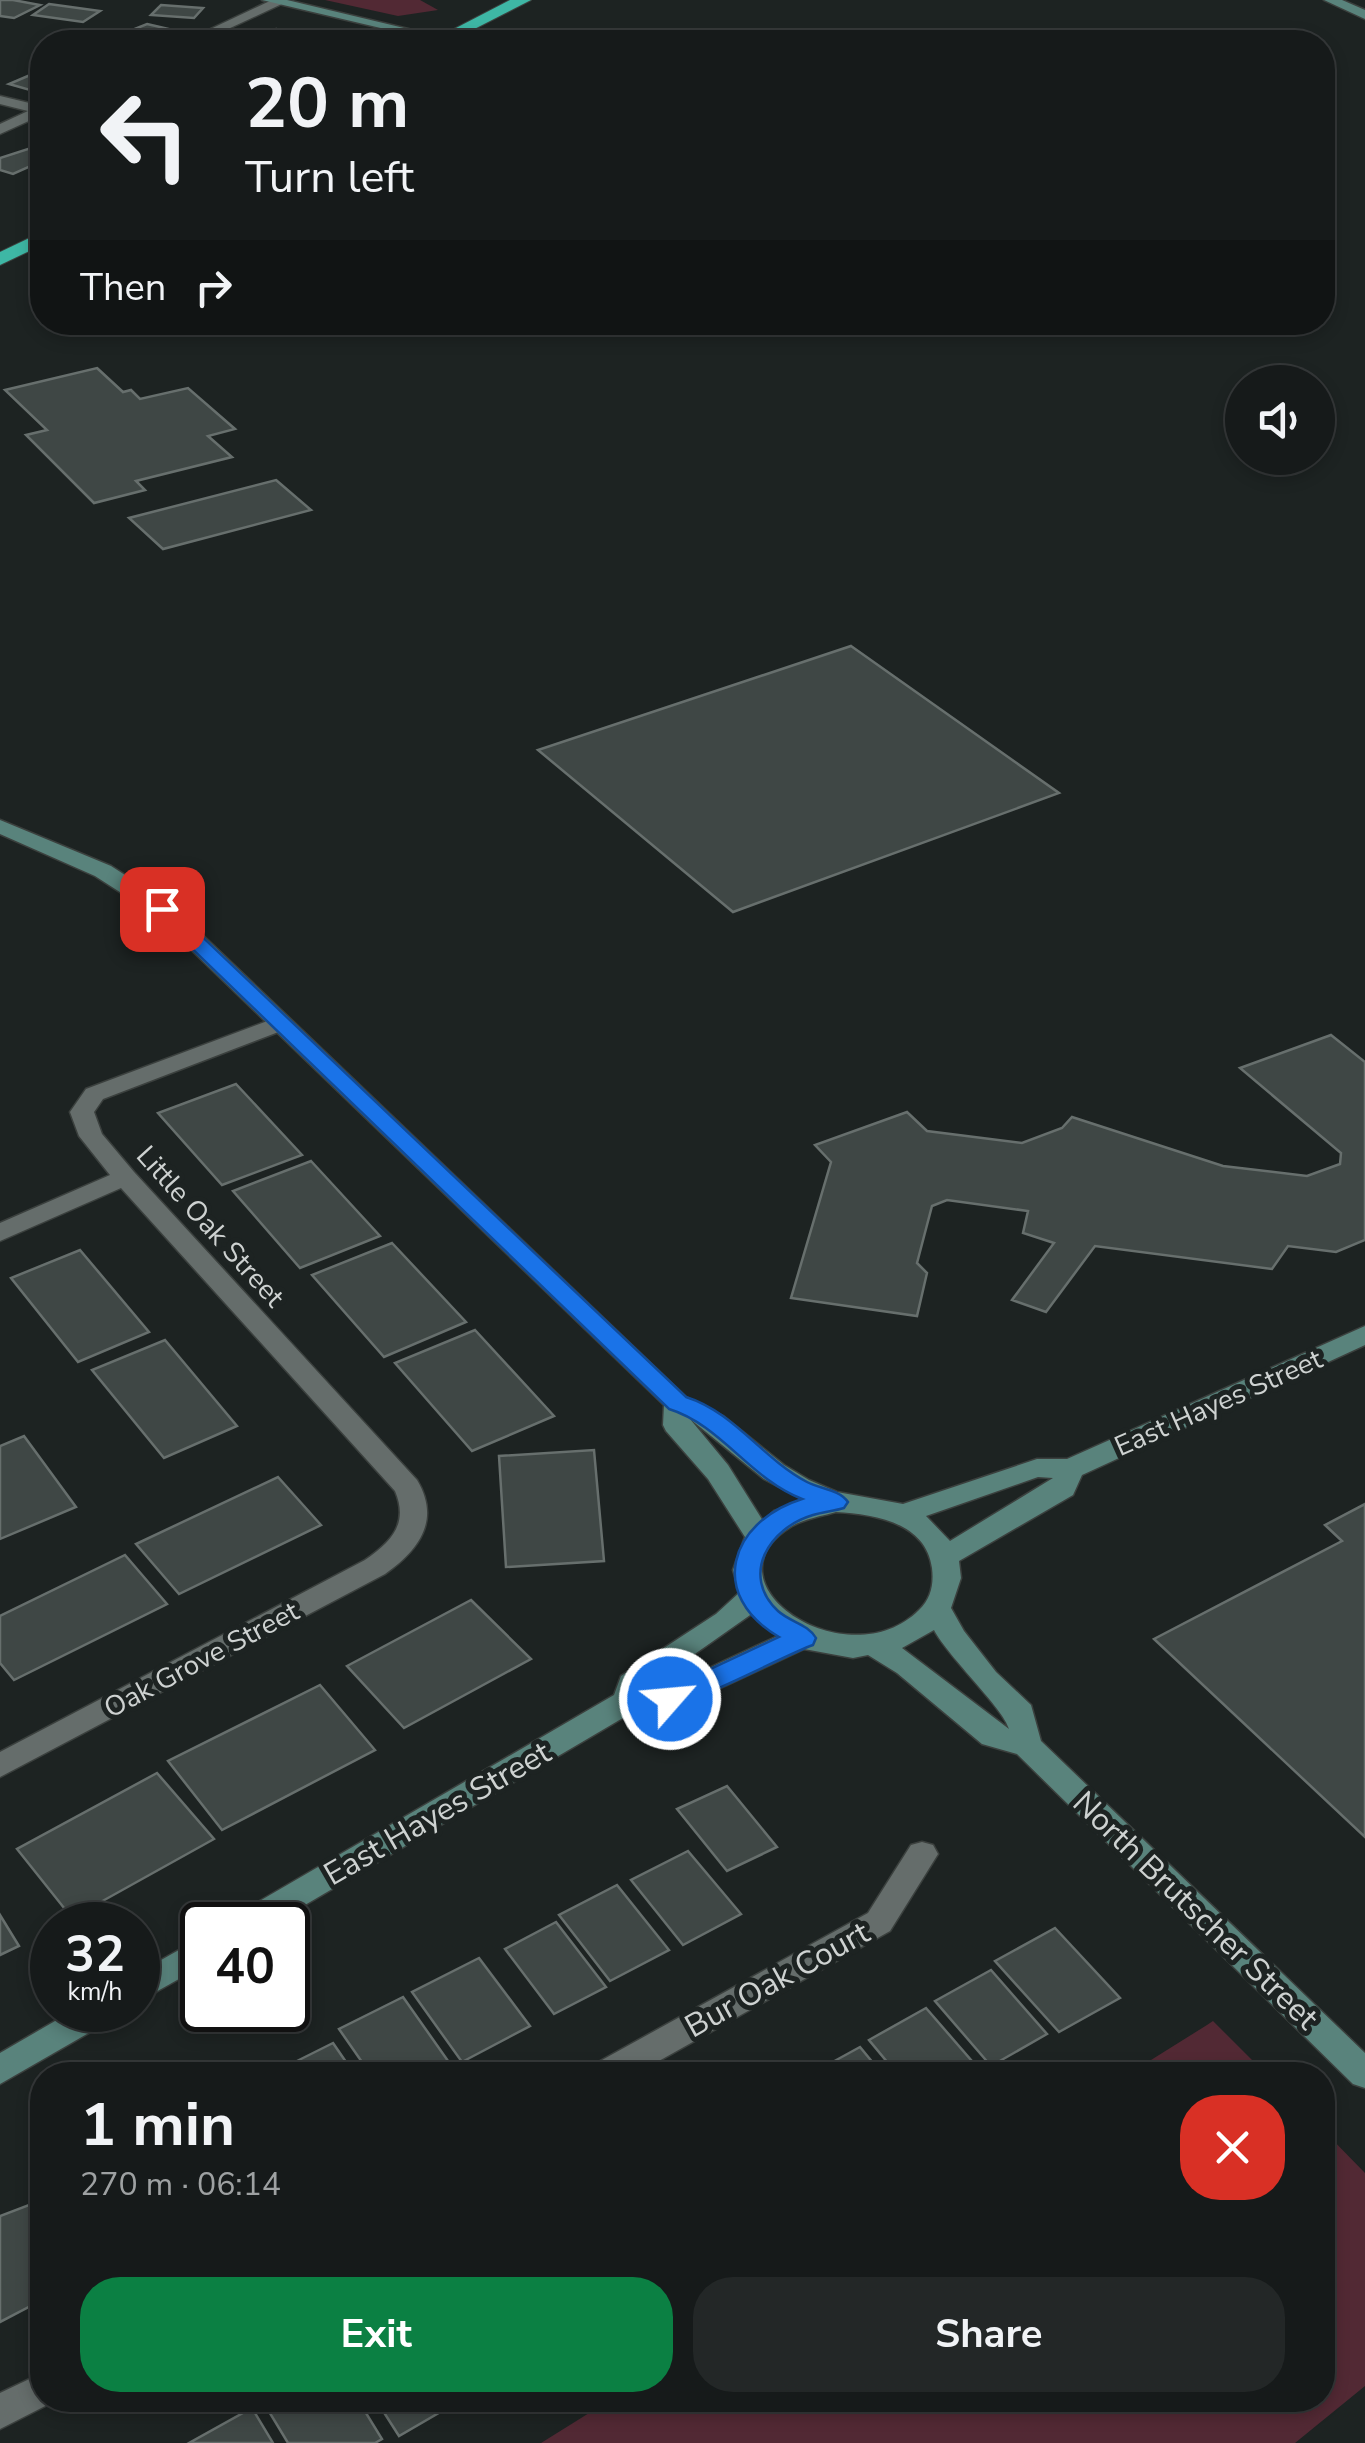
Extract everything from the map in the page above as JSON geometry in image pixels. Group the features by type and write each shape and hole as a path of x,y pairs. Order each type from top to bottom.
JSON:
{"highway":[{"path":"462,30 523,0"},
{"path":"0,259 30,244"}],"street":[{"path":"1330,0 1365,15"},
{"path":"215,30 274,1 394,30"},
{"path":"0,100 30,107"},
{"path":"0,130 30,116"},
{"path":"0,826 131,887 162,909 677,1403 704,1411 764,1465 798,1488 835,1502"},
{"name":"Little Oak Street","path":"281,1022 94,1094 82,1112 92,1136 125,1177 407,1487 416,1504 416,1526 402,1550"},
{"path":"0,1233 10,1225 125,1177"},
{"name":"East Hayes Street","path":"902,1514 1036,1468 1070,1469 1365,1335"},
{"path":"677,1403 676,1425 718,1472 759,1537"},
{"name":"East Hayes Street","path":"945,1556 1063,1488 1070,1469"},
{"path":"835,1502 902,1514 932,1536 945,1556 949,1586 938,1610 922,1626 874,1645 850,1647 803,1638 771,1620 752,1597 746,1574 759,1537 770,1526 804,1508 835,1502"},
{"name":"Oak Grove Street","path":"0,1766 402,1550"},
{"name":"East Hayes Street","path":"628,1701 630,1684 697,1641 752,1597"},
{"name":"North Brutscher Street","path":"938,1610 986,1680 1020,1713 1027,1746"},
{"name":"East Hayes Street","path":"285,1902 628,1701 670,1699 769,1650 803,1638"},
{"name":"North Brutscher Street","path":"874,1645 907,1665 993,1736 1027,1746 1365,2074"},
{"name":"Bur Oak Court","path":"627,2062 880,1922 922,1854"},
{"path":"0,2070 64,2032"},
{"path":"0,2412 30,2396"}],"shaded area":[{"path":"325,0 420,0 438,10 398,16"},
{"path":"1213,2021 1254,2062 1148,2062"},
{"path":"1335,2142 1365,2173 1365,2386 1335,2410"},
{"path":"591,2412 1333,2412 1295,2443 541,2443"}],"building":[{"path":"0,0 40,5 14,18 0,16"},
{"path":"49,4 100,11 83,22 33,15"},
{"path":"161,5 203,8 194,18 151,15"},
{"path":"147,24 169,29 167,30 132,30"},
{"path":"30,75 30,90 9,84"},
{"path":"30,148 30,166 13,174 0,170 0,158"},
{"path":"97,368 123,392 131,390 140,399 188,388 235,429 208,436 232,457 136,481 145,490 94,503 26,435 47,430 5,390"},
{"path":"276,480 311,510 163,549 129,518"},
{"path":"851,646 1059,793 733,912 538,750"},
{"path":"1331,1035 1365,1062 1365,1240 1336,1252 1288,1246 1272,1269 1095,1246 1046,1312 1012,1300 1054,1243 1023,1233 1028,1211 947,1200 932,1206 917,1263 927,1273 917,1316 791,1298 831,1162 815,1145 907,1112 927,1131 1022,1143 1062,1128 1072,1117 1223,1166 1307,1176 1340,1164 1341,1153 1240,1068"},
{"path":"236,1084 302,1155 222,1185 158,1113"},
{"path":"311,1161 380,1236 300,1268 233,1191"},
{"path":"392,1243 466,1322 384,1357 312,1275"},
{"path":"80,1250 149,1332 78,1362 11,1278"},
{"path":"475,1330 554,1416 472,1451 395,1363"},
{"path":"165,1340 237,1426 164,1458 92,1370"},
{"path":"24,1436 76,1507 0,1539 0,1446"},
{"path":"594,1450 604,1561 506,1567 499,1456"},
{"path":"278,1477 321,1525 179,1594 136,1544"},
{"path":"1365,1504 1365,1837 1154,1639 1342,1541 1325,1525"},
{"path":"125,1555 167,1604 14,1680 0,1663 0,1616"},
{"path":"471,1600 531,1659 404,1728 347,1666"},
{"path":"320,1685 375,1750 222,1830 168,1761"},
{"path":"157,1773 214,1839 101,1902 59,1902 17,1849"},
{"path":"727,1786 777,1847 727,1871 677,1809"},
{"path":"688,1851 741,1914 683,1945 631,1880"},
{"path":"617,1885 669,1950 610,1981 559,1915"},
{"path":"0,1915 19,1946 0,1955"},
{"path":"556,1922 606,1987 554,2014 505,1949"},
{"path":"1055,1928 1120,1998 1059,2032 995,1961"},
{"path":"479,1958 530,2026 462,2062 412,1992"},
{"path":"991,1970 1047,2034 998,2062 988,2062 935,2001"},
{"path":"403,1997 449,2062 362,2062 339,2029"},
{"path":"926,2008 973,2062 887,2062 869,2040"},
{"path":"333,2043 346,2062 295,2062"},
{"path":"860,2047 872,2062 833,2062"},
{"path":"30,2205 30,2306 0,2322 0,2216"},
{"path":"245,2412 254,2412 273,2443 189,2443"},
{"path":"269,2412 365,2412 382,2439 375,2443 288,2443"},
{"path":"384,2412 440,2412 399,2436"}],"route":[{"path":"162,909 677,1403 704,1411 764,1465 798,1488 835,1502 804,1508 770,1526 754,1544 746,1574 752,1597 771,1620 803,1638 769,1650 670,1699"}]}
